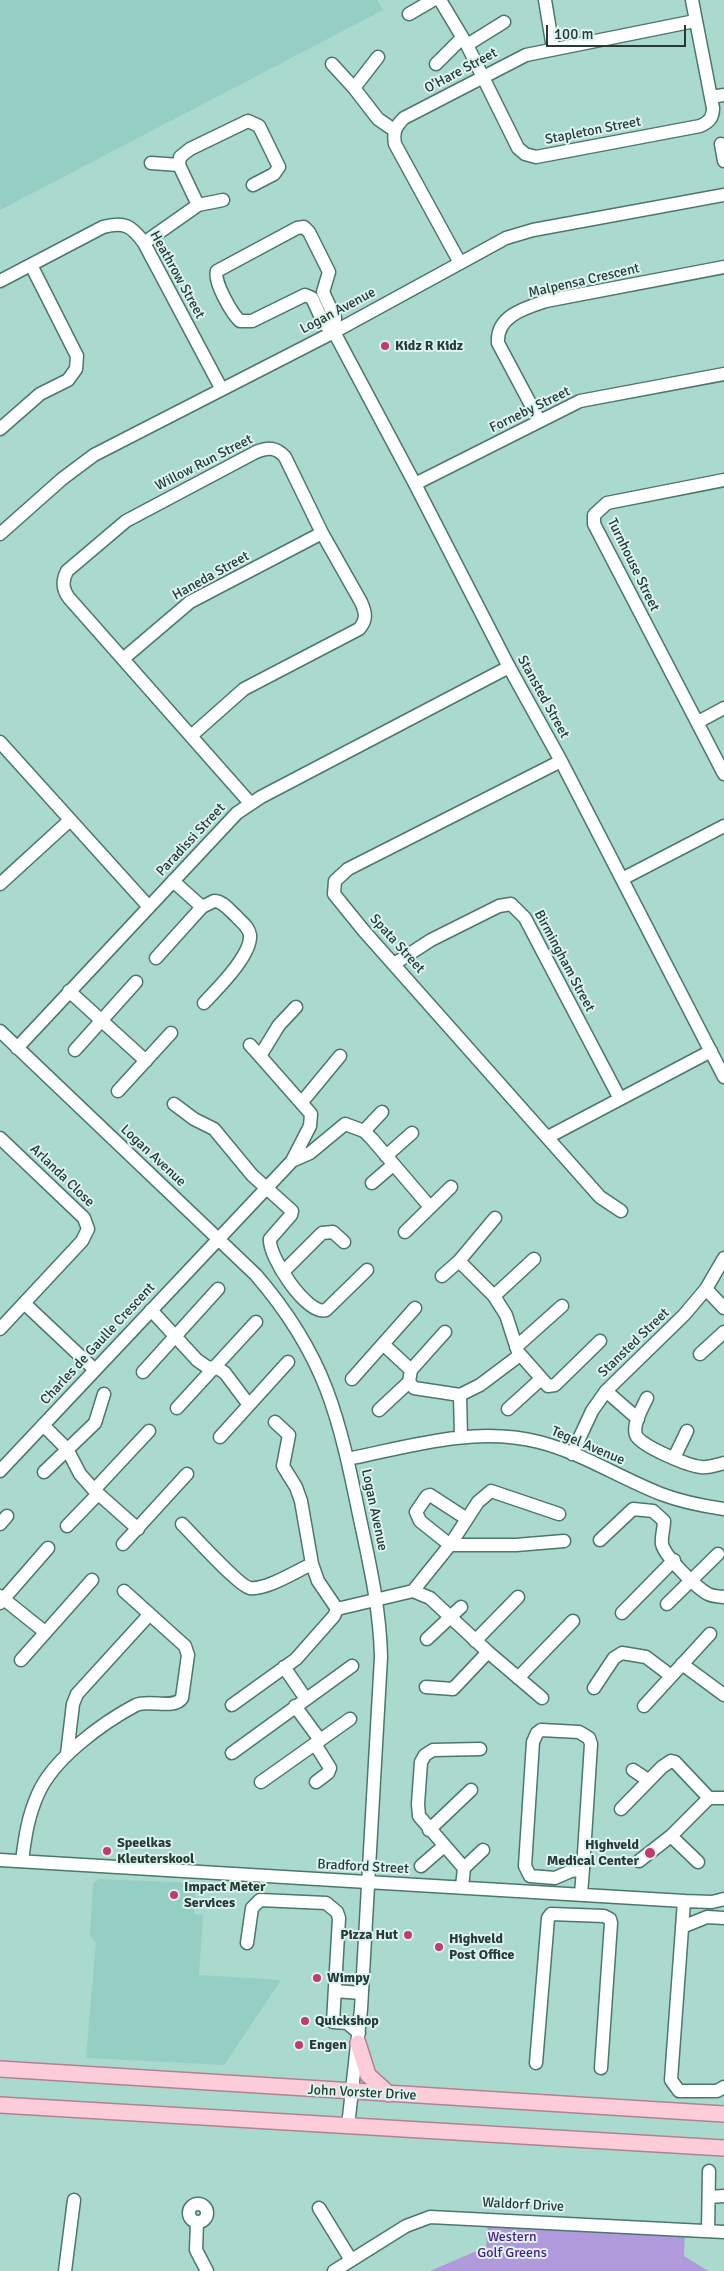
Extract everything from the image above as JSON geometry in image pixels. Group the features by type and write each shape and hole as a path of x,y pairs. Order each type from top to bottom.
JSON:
{"main road":[{"path":"359,2038 368,2075 389,2094"},
{"name":"John Vorster Drive","path":"0,2070 352,2093 724,2114"},
{"path":"0,2106 724,2148"}],"street":[{"path":"409,14 434,0"},
{"name":"Stapleton Street","path":"440,0 464,41 518,148 530,157 700,126 711,118 712,102"},
{"path":"545,0 553,48"},
{"path":"692,0 712,102 724,95"},
{"name":"O'Hare Street","path":"394,130 404,118 526,55 553,48 695,21"},
{"path":"436,64 464,41 504,22"},
{"path":"354,88 378,57"},
{"path":"332,64 378,119 394,130 396,144 400,153 460,263"},
{"path":"198,204 178,165 180,157 186,152 248,121 259,126 279,166 274,174 253,185"},
{"path":"720,144 724,161"},
{"path":"151,163 178,165"},
{"name":"Logan Avenue","path":"0,534 86,460 221,388 334,332 506,238 533,230 724,195"},
{"path":"144,243 198,204 224,200"},
{"name":"Heathrow Street","path":"0,281 103,227 114,224 129,226 144,243 221,388"},
{"path":"304,227 309,232 329,272 323,292 335,318 334,332 324,324 312,298 305,295 252,321 240,321 217,284 215,275 217,271 297,228 304,227"},
{"path":"0,429 40,394 68,380 76,370 78,363 77,356 32,265"},
{"name":"Malpensa Crescent","path":"539,420 498,343 497,334 505,321 546,301 724,267"},
{"name":"Stansted Street","path":"334,332 416,484 509,667 561,761 724,1077"},
{"name":"Forneby Street","path":"416,484 539,420 587,400 724,374"},
{"name":"Willow Run Street","path":"191,736 244,689 362,625 365,617 363,607 322,532 285,457 273,448 256,452 126,521 67,571 63,586 69,598 250,803"},
{"name":"Turnhouse Street","path":"724,480 607,503 594,515 594,524 603,545 724,774"},
{"name":"Haneda Street","path":"123,658 190,602 322,532"},
{"name":"Paradissi Street","path":"17,1048 222,826 250,803 509,667"},
{"path":"698,722 724,708"},
{"path":"0,742 69,821 149,907"},
{"name":"Spata Street","path":"561,761 348,870 335,880 333,886 337,900 600,1196 621,1211"},
{"path":"0,884 69,821"},
{"path":"622,879 724,826"},
{"path":"173,881 202,907"},
{"path":"156,958 202,907 214,901 222,903 246,926 250,935 248,944 233,971 204,1003"},
{"name":"Birmingham Street","path":"394,964 431,940 493,909 507,904 516,907 525,918 620,1099"},
{"path":"75,1050 136,982"},
{"path":"69,991 146,1061"},
{"path":"260,1056 280,1025 296,1007"},
{"name":"Logan Avenue","path":"0,1031 219,1239 268,1289 302,1337 330,1395 348,1459 377,1600 381,1657 359,2038 348,2126"},
{"path":"118,1091 171,1033"},
{"path":"250,1045 309,1111 311,1119 292,1161"},
{"path":"548,1137 711,1051"},
{"path":"302,1102 340,1056"},
{"path":"174,1104 194,1118 214,1128 252,1175 292,1211 291,1215 272,1235 269,1242 272,1255 306,1304 322,1311 334,1303 367,1270"},
{"path":"364,1131 382,1112"},
{"path":"292,1161 310,1153 341,1126 348,1125 364,1131 430,1207"},
{"path":"372,1182 412,1133"},
{"name":"Arlanda Close","path":"0,1138 87,1223 86,1235 82,1241 0,1329"},
{"name":"Charles de Gaulle Crescent","path":"0,1471 94,1369 292,1161"},
{"path":"405,1232 451,1187"},
{"path":"442,1276 459,1261 495,1218"},
{"path":"283,1272 322,1233 333,1232 344,1242"},
{"name":"Stansted Street","path":"572,1454 592,1411 606,1391 674,1325 706,1289 724,1258"},
{"path":"494,1296 534,1260"},
{"path":"459,1261 494,1296 506,1315 518,1351 548,1386 555,1385 600,1341"},
{"path":"143,1372 218,1289"},
{"path":"706,1289 724,1308"},
{"path":"24,1303 94,1369"},
{"path":"384,1346 410,1376 418,1389 460,1395 486,1382 562,1306"},
{"path":"352,1379 384,1346 415,1308"},
{"path":"151,1310 197,1360 225,1373 249,1405"},
{"path":"177,1408 256,1322"},
{"path":"378,1410 410,1376 445,1332"},
{"path":"700,1354 724,1332"},
{"path":"220,1437 288,1362"},
{"path":"508,1409 541,1379"},
{"path":"606,1391 638,1418"},
{"path":"44,1472 94,1423 104,1394"},
{"path":"460,1395 461,1437"},
{"path":"647,1398 635,1429 638,1438 674,1458 698,1467 724,1463"},
{"path":"275,1422 289,1435 283,1466 296,1487 301,1501 312,1564 318,1581 337,1609"},
{"path":"43,1425 67,1449 80,1474 96,1492 138,1529"},
{"path":"67,1526 150,1431"},
{"path":"674,1458 687,1431"},
{"name":"Tegel Avenue","path":"348,1459 461,1437 500,1436 528,1440 572,1454 660,1494 683,1501 724,1509"},
{"path":"123,1544 188,1474"},
{"path":"413,1591 450,1545 478,1502 491,1491 559,1514"},
{"path":"467,1519 430,1495 427,1496 417,1511 420,1521 450,1545 516,1545 564,1541"},
{"path":"600,1540 633,1509 648,1510 664,1520 662,1545 691,1580 707,1593 724,1597"},
{"path":"182,1524 239,1581 250,1588 268,1585 312,1564"},
{"path":"45,1632 1,1599 48,1548"},
{"path":"667,1604 718,1554"},
{"path":"622,1613 674,1560"},
{"path":"21,1660 92,1580"},
{"path":"22,1861 26,1828 38,1793 67,1754 136,1705 145,1701 174,1703 182,1698 187,1651 182,1643 124,1591"},
{"path":"232,1705 309,1646 337,1609 413,1591 430,1598 475,1641 542,1698"},
{"path":"475,1641 518,1597"},
{"path":"427,1639 461,1607"},
{"path":"67,1754 73,1704 77,1694 149,1615"},
{"path":"518,1678 573,1620"},
{"path":"644,1706 670,1675 710,1634"},
{"path":"426,1687 453,1689 488,1652"},
{"path":"594,1688 614,1658 622,1653 646,1657 670,1675"},
{"path":"682,1664 724,1695"},
{"path":"232,1753 352,1666"},
{"path":"284,1667 306,1699"},
{"path":"296,1706 330,1768 328,1773 316,1782"},
{"path":"262,1782 350,1719"},
{"path":"575,1914 583,1869 590,1741 579,1732 541,1730 537,1733 533,1742 526,1870 533,1876 555,1878 571,1871 583,1869"},
{"path":"464,1868 429,1830 419,1816 421,1762 425,1755 440,1749 480,1749"},
{"path":"621,1809 668,1762 673,1762 709,1798 724,1798"},
{"path":"634,1770 648,1780"},
{"path":"429,1830 471,1790"},
{"path":"639,1861 671,1836 709,1798"},
{"path":"671,1836 698,1862"},
{"path":"421,1866 444,1846"},
{"path":"462,1887 464,1868 483,1850"},
{"name":"Bradford Street","path":"0,1860 684,1901 712,1902 724,1899"},
{"path":"297,1901 299,1878"},
{"path":"247,1942 250,1914 257,1902 297,1901 326,1903 339,1915 332,2022 348,2023 359,2038"},
{"path":"684,1901 671,2080 678,2091 716,2091 724,2087"},
{"path":"536,2063 547,1920 551,1914 604,1916 610,1919 611,1923 601,2068"},
{"path":"682,1927 707,1917 724,1918"},
{"path":"335,1991 361,1993"},
{"path":"708,2231 710,2171"},
{"path":"709,2197 724,2196"},
{"path":"65,2271 74,2200"},
{"path":"319,2208 351,2260"},
{"name":"Waldorf Drive","path":"334,2271 406,2226 430,2217 724,2232"},
{"path":"197,2222 196,2250 206,2271"}],"shaded area":[{"path":"0,0 377,0 383,10 0,210"},
{"path":"99,1879 196,1883 194,1914 203,1915 199,1975 281,1980 224,2065 86,2058 96,1942 90,1936 93,1884"}],"green space":[{"name":"Western Golf Greens","path":"488,2219 685,2229 684,2256 708,2271 430,2271 486,2247"}],"place":[{"name":"Kidz R Kidz","path":"385,346"},
{"name":"Speelkas Kleuterskool","path":"107,1851"},
{"name":"Highveld Medical Center","path":"650,1853"},
{"name":"Impact Meter Services","path":"174,1895"},
{"name":"Pizza Hut","path":"408,1935"},
{"name":"Highveld Post Office","path":"439,1947"},
{"name":"Wimpy","path":"317,1978"},
{"name":"Quickshop","path":"305,2021"},
{"name":"Engen","path":"299,2045"}]}
